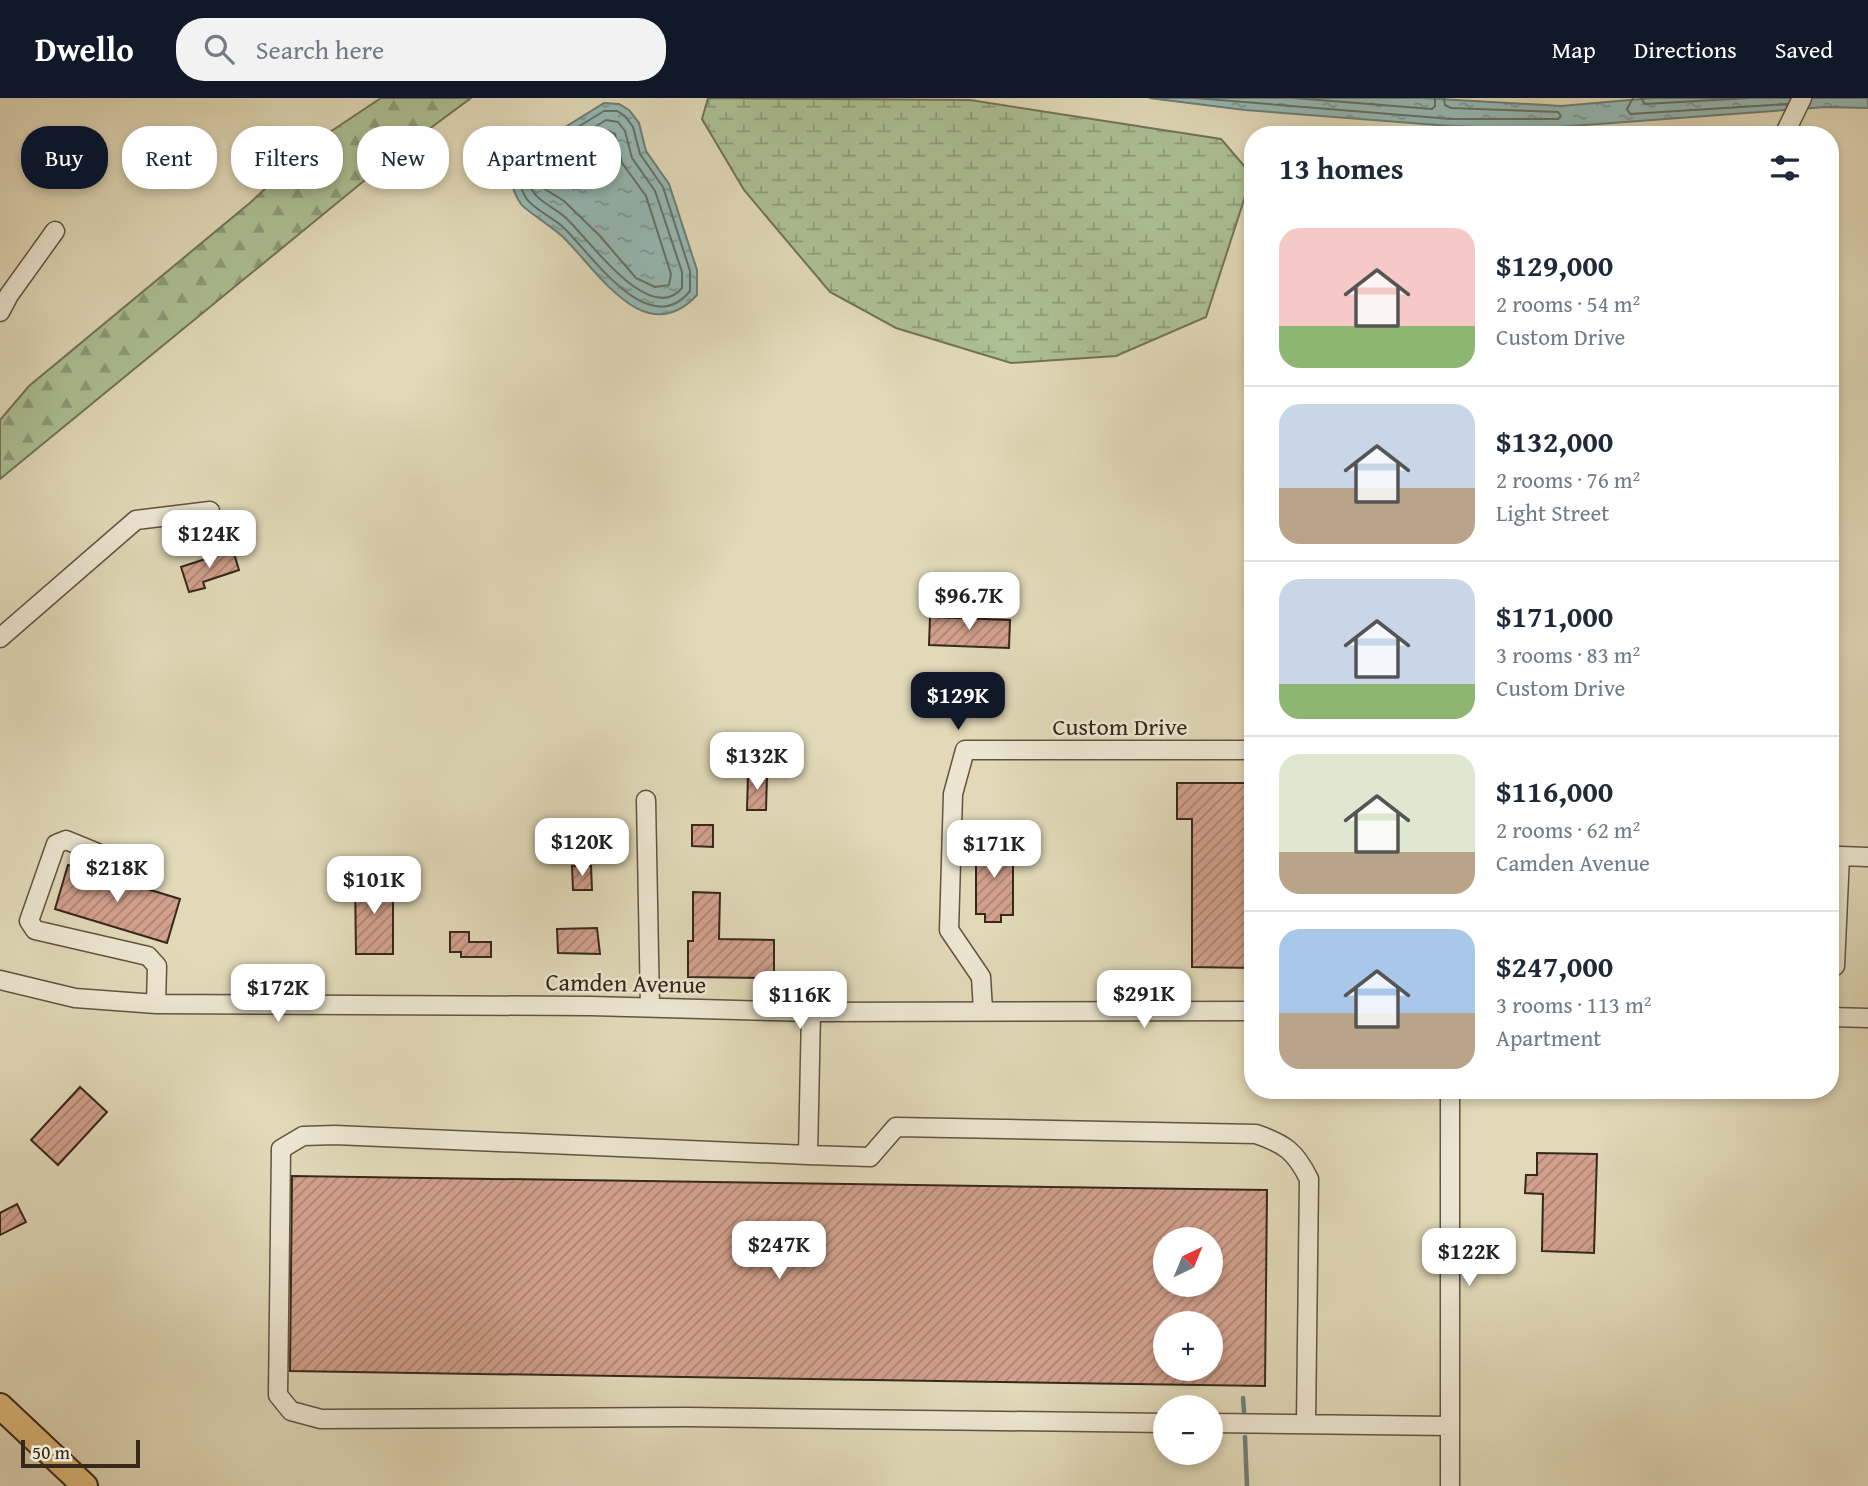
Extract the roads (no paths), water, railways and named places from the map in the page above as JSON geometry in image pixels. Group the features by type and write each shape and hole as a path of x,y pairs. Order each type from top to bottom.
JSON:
{"highway":[{"path":"0,1406 85,1486"}],"street":[{"path":"1788,126 1802,98"},
{"path":"0,312 9,295 55,231"},
{"path":"0,638 136,520 210,511"},
{"name":"Custom Drive","path":"982,1010 981,977 949,930 953,794 965,750 1244,750"},
{"path":"646,800 650,1006"},
{"path":"127,865 66,840 56,844 29,921 35,930 148,956 157,966 156,1004"},
{"path":"1839,878 1840,856 1868,857"},
{"name":"Camden Avenue","path":"0,980 75,999 156,1004 650,1006 811,1012 1244,1011"},
{"path":"808,1155 811,1012"},
{"path":"1839,1017 1868,1018"},
{"path":"1450,1099 1450,1486"},
{"path":"1153,1423 687,1417 321,1419 291,1411 278,1395 281,1149 303,1136 870,1157 896,1127 1256,1134 1279,1142 1298,1157 1309,1179 1306,1424"},
{"path":"1223,1423 1450,1426"}],"water":[{"path":"1149,98 1422,98 1561,106 1653,98 1868,98 1868,108 1826,107 1571,126 1450,126 1245,110"},
{"path":"604,103 619,104 629,110 639,123 646,151 669,184 697,270 697,295 678,310 659,314 641,310 624,300 563,237 521,204 514,189 621,189 621,126 567,126"}],"waterway":[{"path":"1243,1398 1244,1412"},
{"path":"1245,1437 1247,1486"}]}
